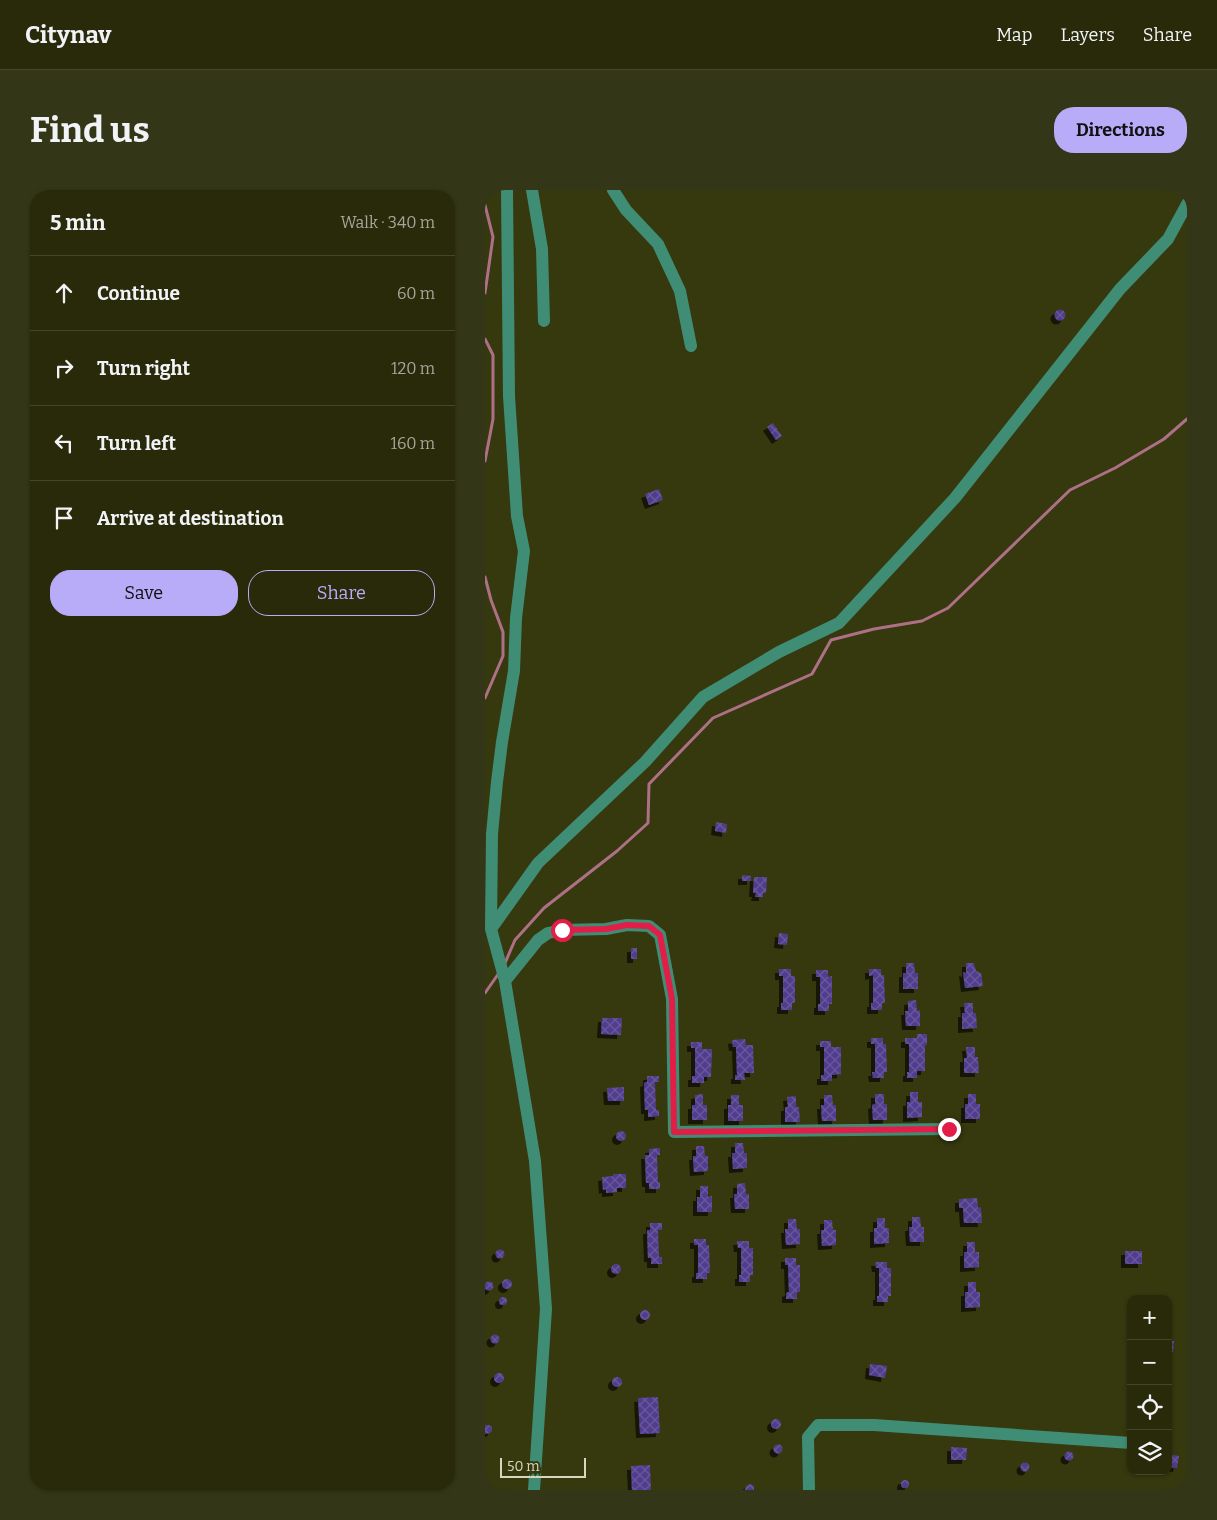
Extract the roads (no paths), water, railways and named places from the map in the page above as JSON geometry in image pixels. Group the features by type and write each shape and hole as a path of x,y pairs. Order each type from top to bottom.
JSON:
{"street":[{"path":"507,190 509,396 517,516 524,552 514,670 497,782 493,834 491,929 505,981 535,1161 546,1309 534,1490"},
{"path":"532,190 542,249 544,321"},
{"path":"613,190 625,210 657,244 681,291 691,346"},
{"path":"491,929 538,863 645,762 703,697 779,652 839,623 955,498 1120,289 1168,239 1187,204"},
{"path":"505,981 538,940 549,933 562,930 606,929 627,925 649,926 660,935 672,999 674,1132 949,1129"},
{"path":"809,1490 808,1437 818,1425 874,1425 1127,1444"}],"waterway":[{"path":"485,205 493,237 485,293"},
{"path":"485,339 493,355 493,419 485,461"},
{"path":"505,963 515,940 544,908 617,851 648,823 649,784 713,718 812,674 831,640 874,629 922,621 948,608 1070,490 1115,468 1164,439 1187,419"},
{"path":"485,577 503,632 503,656 485,698"},
{"path":"485,993 499,973"}]}
